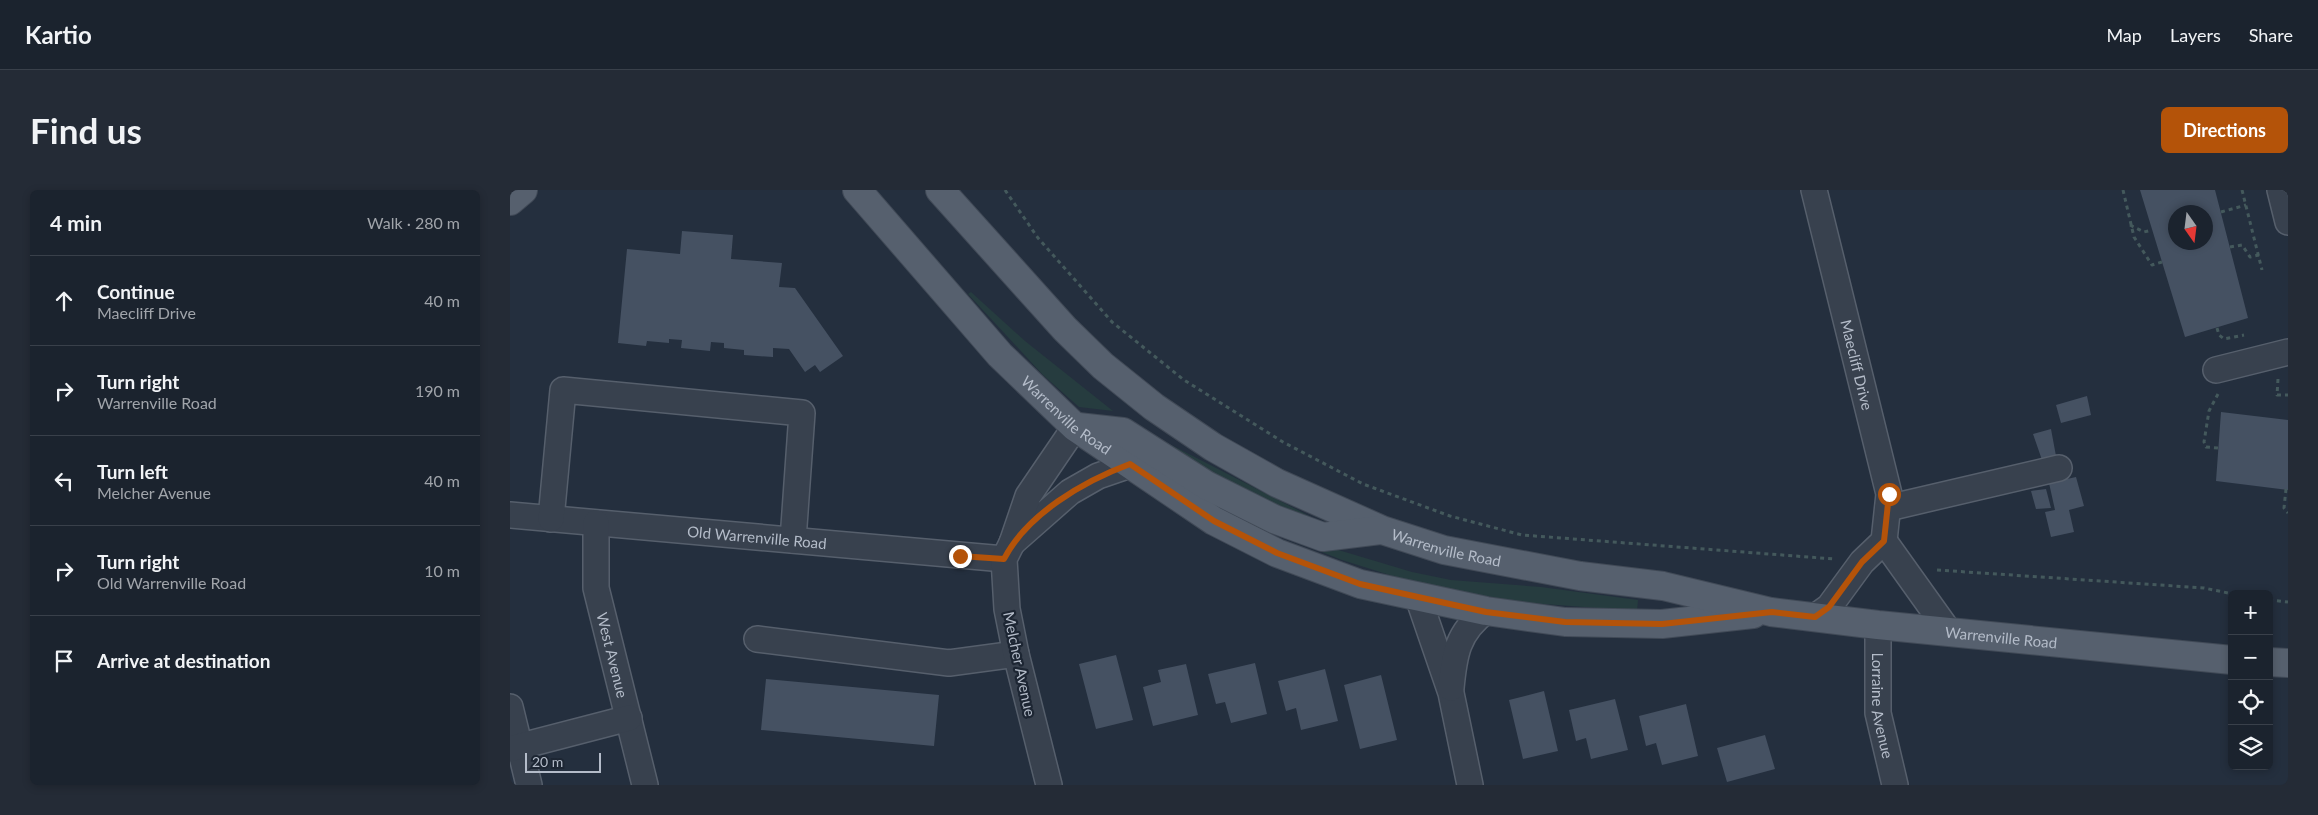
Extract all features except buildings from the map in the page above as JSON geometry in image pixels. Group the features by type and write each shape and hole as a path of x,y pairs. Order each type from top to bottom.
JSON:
{"main road":[{"path":"510,202 523,190"},
{"name":"Warrenville Road","path":"857,190 1000,355 1075,427 1214,521 1277,553 1360,584 1486,612 1565,622 1662,624 1772,612"},
{"name":"Warrenville Road","path":"940,190 1065,329 1103,366 1154,407 1213,447 1277,483 1382,530 1444,550 1580,576 1663,586 1772,612 1878,625 2228,660"},
{"path":"1075,427 1123,432 1206,485 1274,519 1323,537 1382,530"}],"street":[{"name":"Maecliff Drive","path":"1814,190 1886,477 1888,508 1884,541"},
{"path":"2280,190 2288,222"},
{"path":"2218,378 2283,362"},
{"path":"551,519 563,390 573,390 802,413 793,540"},
{"name":"Melcher Avenue","path":"1049,785 1016,654 1007,610 1008,551 1028,496 1075,427"},
{"path":"1008,551 1070,492 1098,476 1130,464"},
{"path":"1888,508 2059,468"},
{"name":"Old Warrenville Road","path":"510,515 793,540 1008,551"},
{"name":"West Avenue","path":"596,523 596,588 645,785"},
{"path":"1815,617 1829,607 1862,562 1884,541 1948,632"},
{"path":"1418,597 1451,693 1470,785"},
{"path":"1451,693 1454,658 1463,636 1474,620 1486,612"},
{"name":"Lorraine Avenue","path":"1878,625 1878,713 1895,785"},
{"path":"757,639 949,662 1016,654"},
{"path":"510,707 514,748 529,785"},
{"path":"514,748 629,718"}],"path":[{"path":"1005,190 1038,238 1112,322 1184,380 1283,442 1363,484 1450,516 1522,535 1842,560"},
{"path":"2123,190 2134,238 2152,265 2162,262"},
{"path":"2242,190 2262,270"},
{"path":"2221,212 2246,205"},
{"path":"2130,225 2144,232 2152,230"},
{"path":"2230,246 2242,245 2250,257 2259,256"},
{"path":"2217,328 2219,335 2224,339 2245,334 2248,336"},
{"path":"2283,362 2277,394 2288,396"},
{"path":"2218,378 2217,400 2209,411 2204,442 2206,447 2218,448"},
{"path":"2286,490 2284,508 2288,513"},
{"path":"1930,570 2204,588 2228,593"},
{"path":"2273,600 2288,602"}],"green space":[{"path":"971,292 1025,341 1113,411 1079,407 1043,375 968,294"},
{"path":"1146,432 1319,521 1317,524 1211,479"},
{"path":"1279,535 1315,543 1412,572 1451,580 1541,587 1638,600 1637,611 1517,602 1445,588 1396,577 1342,560"}],"route":[{"path":"960,556 1004,559 1012,543 1037,519 1070,492 1098,476 1130,464 1214,521 1277,553 1360,584 1418,597 1486,612 1565,622 1662,624 1772,612 1815,617 1829,607 1862,562 1884,541 1889,494"}]}
